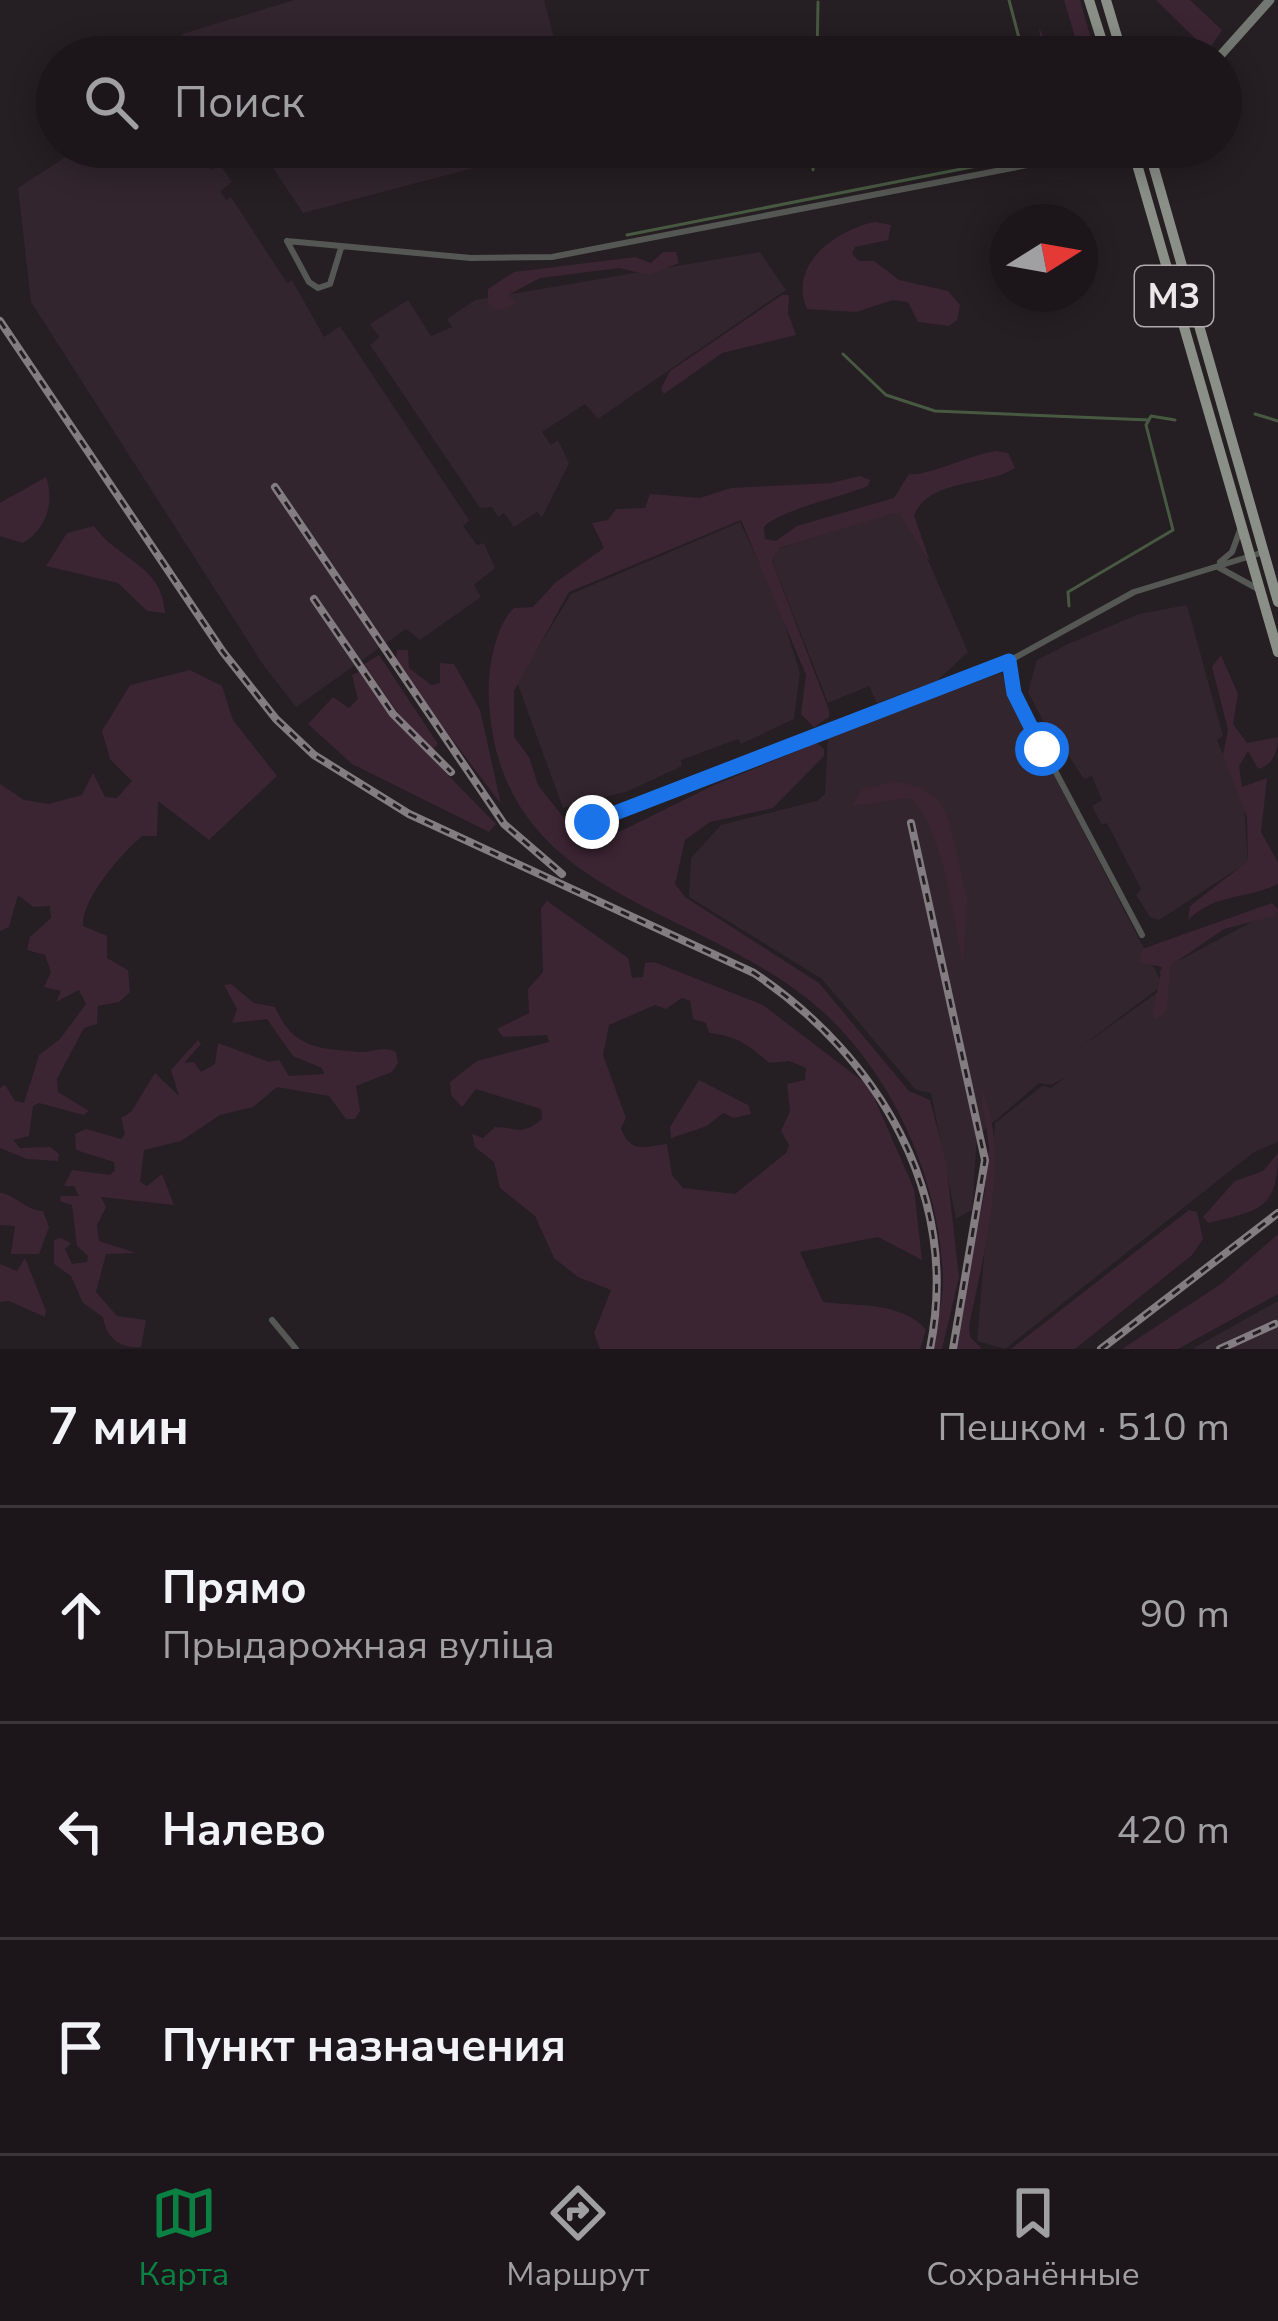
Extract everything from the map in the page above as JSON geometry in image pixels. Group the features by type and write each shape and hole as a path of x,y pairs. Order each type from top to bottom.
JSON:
{"main road":[{"path":"1090,0 1101,36"},
{"path":"1106,0 1117,36"},
{"name":"М3","path":"1138,168 1278,652"},
{"name":"М3","path":"1154,168 1278,602"}],"street":[{"path":"1238,36 1270,0"},
{"path":"341,248 331,284 318,288 286,241 471,258 552,257 1012,168"},
{"path":"1214,566 1232,552 1240,530"},
{"path":"592,822 1009,661 1134,592 1264,552"},
{"path":"1214,566 1231,570 1258,590"},
{"path":"1009,661 1014,693 1142,935"},
{"path":"272,1320 296,1349"}],"shaded area":[{"path":"294,0 544,0 553,36 183,36"},
{"path":"1064,0 1080,0 1090,36 1075,36"},
{"path":"1156,0 1190,0 1222,30 1218,36 1193,36"},
{"path":"49,168 222,168 232,182 220,191 226,200 231,197 287,283 292,280 324,337 340,326 469,520 463,526 477,545 484,543 495,568 474,585 481,597 420,640 406,629 296,707 264,666 31,302 18,188"},
{"path":"273,168 473,168 303,213"},
{"path":"875,222 891,225 888,240 855,247 852,254 859,261 874,261 899,280 948,291 960,305 957,320 949,326 918,322 908,302 893,300 856,312 807,309 804,277 820,251 846,232"},
{"path":"663,252 676,252 679,263 649,275 619,268 540,278 508,295 516,304 498,311 488,304 488,289 514,272 635,257 651,263"},
{"path":"760,252 786,290 598,419 585,404 542,432 551,445 558,440 569,463 542,517 537,512 514,527 504,513 498,517 492,507 480,508 370,345 379,337 370,324 408,300 431,336 452,327 447,319 475,300"},
{"path":"782,295 789,295 788,313 796,335 722,353 664,394 661,389 670,371"},
{"path":"996,451 1008,453 1015,468 932,495 914,515 930,562 900,514 893,513 780,548 772,561 829,710 829,717 814,727 801,714 806,675 741,520 569,592 514,691 514,737 529,757 538,785 571,827 605,839 712,786 817,743 824,749 824,756 773,808 710,822 685,840 675,884 685,897 819,983 909,1091 930,1100 946,1162 959,1277 942,1349 932,1349 943,1286 933,1204 908,1132 870,1066 822,1011 773,974 614,890 567,858 528,819 501,768 489,678 507,616 514,608 533,607 556,582 604,548 592,523 608,520 616,509 645,508 650,494 700,498 731,488 831,483 860,476 870,480 868,486 771,521 764,527 765,539 776,541 797,526 894,498 909,474"},
{"path":"46,477 49,506 38,530 23,543 0,536 0,503"},
{"path":"905,507 968,652 937,681 877,703 869,686 828,703 773,563 776,550"},
{"path":"740,522 778,603 800,673 794,719 741,744 738,739 681,760 682,766 628,791 563,808 517,682 571,594"},
{"path":"94,526 148,573 165,613 147,611 118,583 46,566 67,533"},
{"path":"1187,605 1223,736 1217,740 1244,804 1248,862 1159,920 1150,917 1136,895 1141,889 1107,823 1102,825 1092,806 1102,800 1092,776 1084,779 1062,746 1057,748 1028,692 1037,660 1139,614"},
{"path":"397,650 408,650 409,668 431,685 440,683 440,663 454,664 480,710 501,804 409,682 396,661"},
{"path":"379,655 438,744 433,749 405,723 364,664"},
{"path":"1221,655 1238,694 1233,724 1247,743 1278,737 1276,752 1267,764 1258,769 1248,751 1239,766 1242,787 1267,778 1261,832 1278,862 1278,884 1219,901 1188,920 1190,906 1248,861 1247,817 1223,755 1228,730 1212,667"},
{"path":"190,670 222,686 233,720 277,776 209,840 158,801 157,836 142,836 96,890 83,926 107,936 107,958 128,970 130,992 119,1002 98,1006 97,1024 84,1028 57,1079 58,1092 89,1111 84,1115 39,1103 33,1106 29,1136 13,1140 20,1148 50,1147 59,1154 58,1161 27,1159 0,1148 0,1088 5,1085 15,1101 24,1103 39,1055 60,1039 86,1004 79,990 56,1002 61,991 44,987 51,972 45,955 27,950 30,937 51,918 50,906 33,907 18,895 9,927 0,931 0,784 24,800 49,804 82,795 93,773 105,797 117,798 132,781 110,759 102,731 130,685"},
{"path":"359,672 392,718 496,824 489,832 352,764 308,724 333,697 349,708 358,699 352,675"},
{"path":"1001,673 1163,985 1078,1049 1166,986 1159,971 1278,908 1278,1142 1254,1152 1005,1349 977,1341 995,1123 1042,1086 1051,1088 1067,1076 1051,1085 1039,1083 977,1136 972,1210 956,1219 931,1093 916,1090 822,979 689,897 691,858 721,825 817,801 825,794 828,736"},
{"path":"895,781 922,788 941,803 949,821 967,899 963,965 946,875 921,811 910,798 852,806 862,790"},
{"path":"547,901 628,958 632,978 643,977 645,963 654,962 763,1005 869,1086 914,1189 922,1260 878,1237 800,1252 823,1302 905,1314 926,1330 920,1349 600,1349 594,1333 611,1290 578,1277 554,1258 535,1216 500,1188 494,1162 475,1147 472,1134 483,1138 495,1127 529,1128 542,1119 541,1109 476,1089 462,1107 451,1095 450,1082 477,1061 549,1042 547,1035 503,1037 497,1029 529,1013 528,989 543,972 541,908","holes":["682,998 690,1001 693,1019 706,1023 709,1033 742,1042 769,1063 789,1061 806,1068 805,1080 787,1084 790,1111 781,1131 789,1145 786,1153 735,1194 683,1188 672,1175 667,1144 640,1147 629,1142 621,1128 626,1118 603,1055 609,1025 655,1005 666,1009"]},
{"path":"1272,903 1278,909 1274,916 1224,929 1170,966 1167,1011 1156,1019 1152,1016 1162,967 1139,962 1142,949"},
{"path":"231,984 254,1003 275,1007 290,1031 308,1044 359,1052 391,1050 398,1063 392,1072 356,1086 360,1111 355,1119 346,1119 329,1096 277,1087 253,1107 220,1115 181,1141 144,1150 140,1182 147,1186 162,1174 174,1205 101,1197 106,1207 97,1225 99,1241 136,1253 106,1254 96,1292 117,1316 146,1320 141,1347 126,1346 111,1336 103,1317 83,1303 71,1276 54,1264 54,1240 61,1238 71,1243 65,1249 72,1264 87,1262 88,1256 77,1246 72,1205 60,1201 61,1196 79,1196 74,1186 64,1186 72,1170 110,1175 115,1170 114,1162 76,1150 75,1134 86,1129 121,1139 125,1134 121,1118 131,1112 155,1073 179,1096 171,1070 198,1040 201,1044 184,1063 194,1062 201,1072 215,1064 218,1043 269,1062 279,1060 289,1076 324,1074 322,1068 293,1056 267,1019 232,1023 237,1009 224,985"},
{"path":"699,1080 748,1105 751,1114 734,1118 723,1113 707,1126 671,1138 670,1127"},
{"path":"980,1087 994,1141 992,1205 969,1326 970,1337 982,1349 954,1349 985,1190 989,1147"},
{"path":"1278,1153 1274,1187 1262,1205 1209,1223 1203,1217 1235,1181 1263,1171"},
{"path":"0,1193 43,1211 49,1227 39,1254 11,1254 15,1226 0,1225"},
{"path":"1189,1210 1197,1212 1203,1239 1192,1255 1075,1349 1011,1349"},
{"path":"1278,1234 1278,1294 1178,1349 1122,1349 1221,1284"},
{"path":"25,1258 45,1317 9,1301 0,1302 0,1264 17,1271"},
{"path":"1278,1301 1278,1349 1192,1349"}],"waterway":[{"path":"1009,0 1018,36"},
{"path":"817,36 818,2"},
{"path":"627,235 967,168"},
{"path":"843,354 886,395 935,411 1149,420"},
{"path":"1255,414 1278,421"},
{"path":"1069,606 1068,592 1173,530 1146,425 1151,416 1175,420"}],"railway":[{"path":"0,321 223,652 276,719 314,755 409,814 754,973 839,1045 873,1088 921,1184 933,1237 936,1292 930,1349"},
{"path":"275,487 504,824 562,874"},
{"path":"314,599 393,714 451,772"},
{"path":"911,823 985,1160 953,1349"},
{"path":"1101,1349 1278,1213"},
{"path":"1220,1349 1275,1324"}],"route":[{"path":"592,822 1009,661 1014,693 1042,749"}]}
